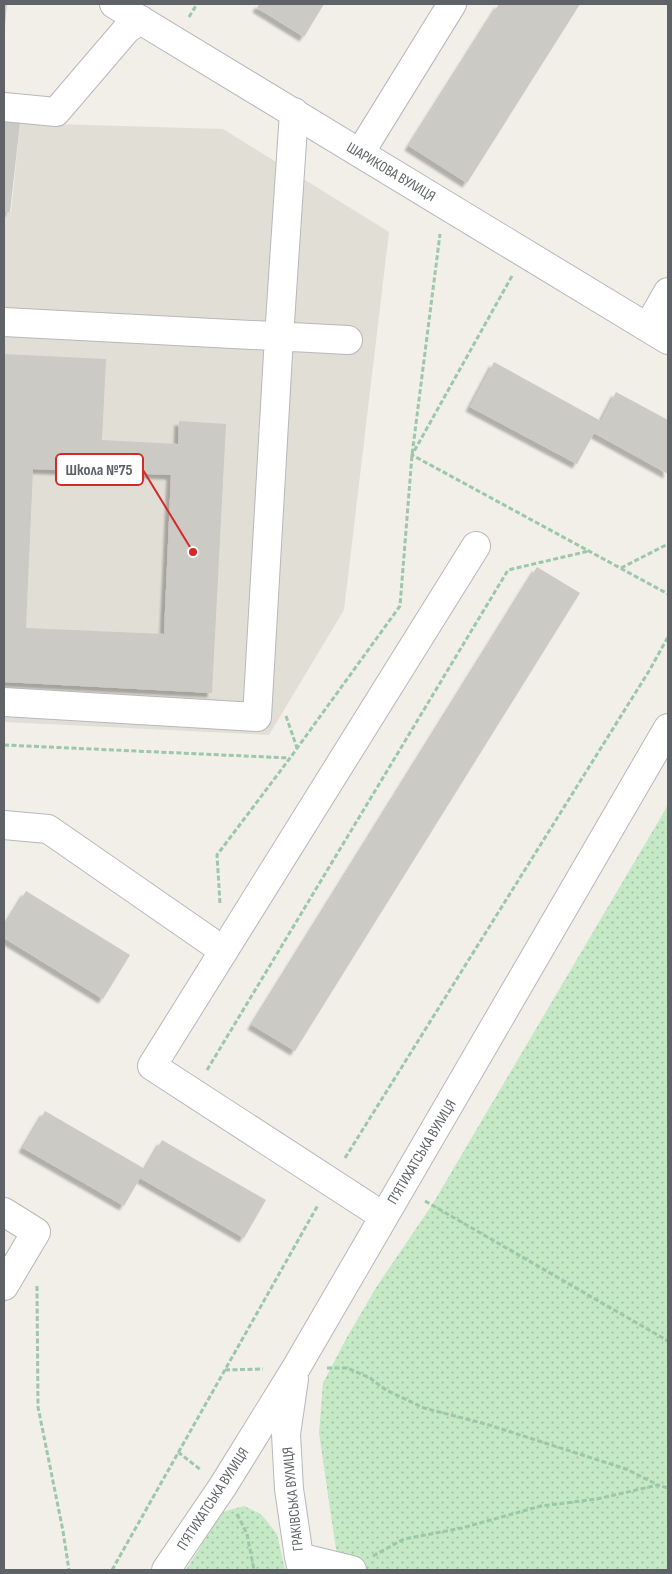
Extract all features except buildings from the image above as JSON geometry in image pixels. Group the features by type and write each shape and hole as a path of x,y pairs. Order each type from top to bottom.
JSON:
{"street":[{"name":"ШАРИКОВА ВУЛИЦЯ","path":"114,4 658,333"},
{"path":"360,153 452,4"},
{"path":"4,107 56,112 127,29 141,20"},
{"path":"4,702 257,717 294,112"},
{"path":"658,333 668,292"},
{"path":"4,322 279,338 348,340"},
{"path":"383,1216 152,1066 476,546"},
{"name":"П’ЯТИХАТСЬКА ВУЛИЦЯ","path":"166,1570 223,1486 296,1368 668,728"},
{"path":"4,825 48,829 224,951"},
{"path":"4,1212 36,1232 4,1286"},
{"name":"ГРАКІВСЬКА ВУЛИЦЯ","path":"296,1368 286,1434 289,1489 301,1564"},
{"path":"301,1564 345,1568"}],"path":[{"path":"224,951 217,855 400,606 412,455 441,231"},
{"path":"412,455 514,272"},
{"path":"412,455 668,594"},
{"path":"620,568 668,544"},
{"path":"206,1072 508,570 589,551"},
{"path":"352,1163 344,1159 649,672 668,637"},
{"path":"4,745 290,758"},
{"path":"112,1570 331,1182"},
{"path":"401,1189 441,1210 668,1341"},
{"path":"37,1281 38,1408 69,1570"},
{"path":"296,1368 347,1368 370,1378 386,1390 424,1408 486,1424 626,1469 658,1486 668,1488"},
{"path":"345,1568 369,1559 404,1539 462,1528 541,1506 597,1499 658,1486"}],"shaded area":[{"path":"20,123 223,129 389,232 344,610 269,735 4,722 4,212 11,212"}],"green space":[{"path":"668,805 668,1570 339,1570 319,1433 323,1383 377,1286 432,1205"},
{"path":"244,1506 261,1514 277,1534 285,1570 186,1570 222,1512"}],"place":[{"name":"Школа №75","path":"193,552"}]}
